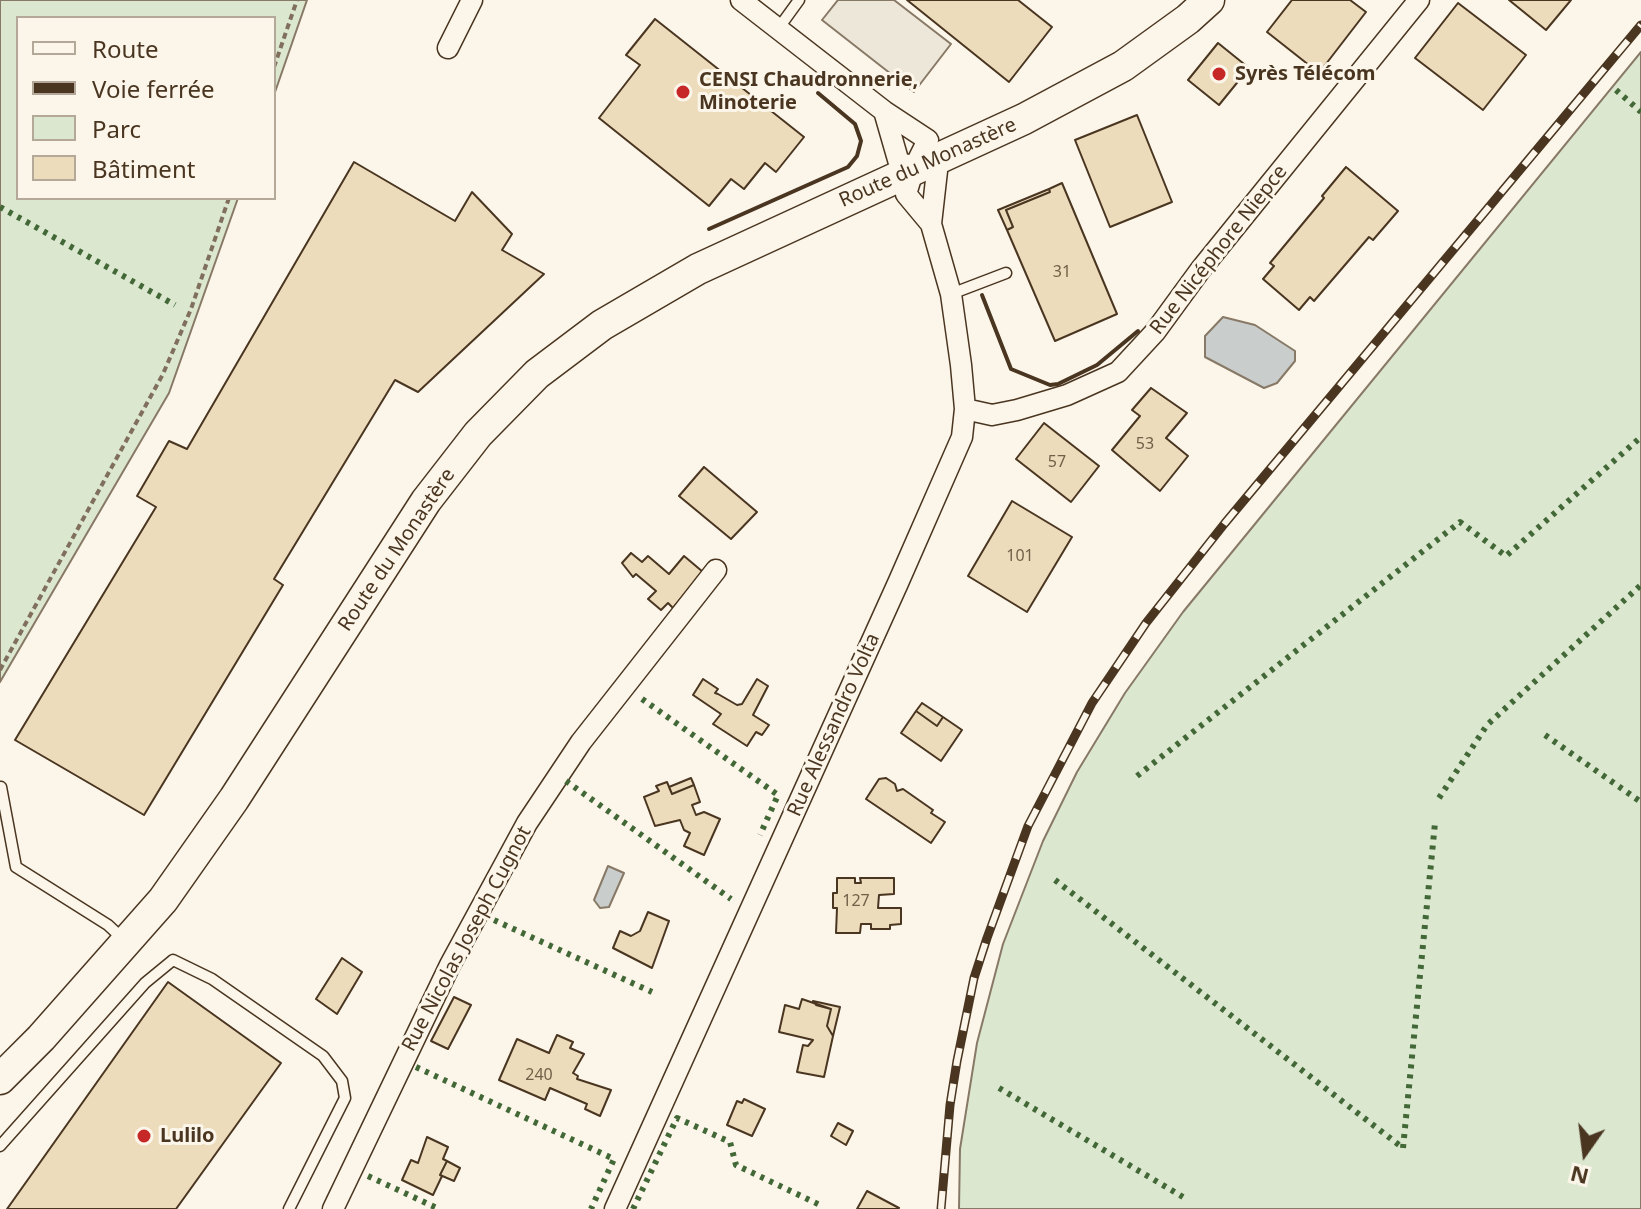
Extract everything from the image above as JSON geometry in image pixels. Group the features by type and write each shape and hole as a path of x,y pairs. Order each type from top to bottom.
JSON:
{"street":[{"path":"448,48 472,0"},
{"path":"741,0 884,111 928,140 914,168 899,163 884,111"},
{"name":"Route du Monastère","path":"0,1079 41,1038 163,900 234,799 426,501 478,434 537,374 602,325 661,289 1024,119 1123,66 1209,0"},
{"name":"Rue Nicéphore Niepce","path":"965,409 992,415 1017,410 1067,395 1118,372 1155,332 1201,269 1419,0"},
{"name":"Rue Alessandro Volta","path":"615,1209 962,437 965,409 951,294 931,224 937,171 914,168"},
{"name":"Rue Nicolas Joseph Cugnot","path":"333,1209 450,965 527,823 581,742 716,570"}],"lane":[{"path":"778,29 799,0"},
{"path":"951,294 1006,273"},
{"path":"1,787 16,867 108,925 127,943"},
{"path":"0,1146 145,983 173,960 212,979 323,1056 342,1081 345,1098 289,1209"}],"path":[{"path":"276,61 297,0"},
{"path":"0,670 163,374 191,309 228,200"}],"green space":[{"path":"0,0 307,0 276,89 276,16 16,16 16,200 237,200 169,393 0,682"},
{"path":"1641,52 1641,1209 959,1209 960,1149 977,1043 1003,944 1043,841 1077,772 1125,693 1183,612"}],"shaded area":[{"path":"838,0 894,0 951,44 914,92 822,20"},
{"path":"1223,317 1255,325 1295,351 1295,361 1277,383 1264,388 1205,357 1205,336"},
{"path":"608,866 624,873 609,907 600,908 594,900"}],"building":[{"path":"907,0 1018,0 1052,27 1009,82"},
{"path":"1292,0 1350,0 1366,12 1319,73 1267,32"},
{"path":"1509,0 1571,0 1546,30"},
{"path":"1458,3 1526,55 1483,110 1415,58"},
{"name":"CENSI Chaudronnerie, Minoterie","path":"655,19 804,137 776,172 765,163 744,189 731,179 709,206 599,118 640,65 626,55"},
{"name":"Syrès Télécom","path":"1218,43 1249,68 1219,105 1188,80"},
{"path":"1137,115 1172,202 1110,227 1075,140"},
{"path":"354,162 455,221 472,192 512,234 502,250 544,274 418,392 395,380 274,579 283,585 144,815 15,740 156,507 137,496 169,441 187,449"},
{"path":"1346,167 1398,211 1373,240 1369,237 1314,301 1310,297 1299,310 1263,279 1274,266 1270,263"},
{"path":"1062,183 1117,314 1055,341 1007,230 1013,227 1006,210 1050,192 1049,189"},
{"path":"1049,189 1050,192 1006,210 1013,227 1007,230 998,210"},
{"path":"1151,388 1187,413 1166,438 1188,456 1160,491 1112,450 1140,416 1132,410"},
{"path":"1044,423 1099,466 1071,502 1016,459"},
{"path":"704,467 757,512 731,539 679,496"},
{"path":"1012,501 1072,537 1027,612 968,576"},
{"path":"631,553 642,562 648,556 669,574 684,556 703,572 673,608 668,603 661,610 648,599 656,591 636,574 633,577 622,563"},
{"path":"703,679 718,689 715,693 737,705 742,704 757,679 768,686 753,715 769,725 762,735 756,732 747,746 713,724 721,714 693,695"},
{"path":"922,703 943,717 937,726 916,711"},
{"path":"916,711 937,726 943,717 962,730 941,761 901,733"},
{"path":"691,778 694,785 672,794 669,787"},
{"path":"886,778 895,784 897,791 903,789 945,822 931,843 866,799 879,779"},
{"path":"667,782 672,794 694,785 700,802 692,805 696,815 704,812 720,819 704,855 684,846 690,833 684,830 680,820 655,826 644,797 659,791 656,786"},
{"path":"837,878 855,878 855,883 861,883 860,878 894,878 894,894 879,895 878,908 901,908 901,924 890,925 890,929 871,929 871,924 861,924 860,933 836,933 837,908 833,908 833,893 837,893"},
{"path":"648,912 669,921 652,968 613,948 620,931 631,936 640,931"},
{"path":"342,958 362,972 337,1014 316,999"},
{"name":"Lulilo","path":"168,982 281,1063 176,1209 7,1209"},
{"path":"454,997 471,1005 448,1049 431,1041"},
{"path":"802,999 831,1009 827,1026 833,1036 824,1077 797,1072 803,1045 808,1046 813,1040 779,1032 785,1005 799,1009"},
{"path":"813,1001 840,1007 833,1036 827,1026 831,1009 816,1005"},
{"path":"557,1035 573,1042 570,1048 584,1054 573,1073 578,1076 577,1079 611,1090 600,1116 585,1109 587,1104 550,1088 545,1100 499,1080 517,1039 549,1053"},
{"path":"744,1099 765,1109 752,1136 727,1125 737,1101 742,1103"},
{"path":"838,1123 853,1131 846,1145 831,1136"},
{"path":"427,1137 448,1147 443,1159 447,1161 433,1195 402,1180 411,1160 418,1163"},
{"path":"447,1161 460,1168 454,1181 440,1175"},
{"path":"867,1191 899,1208 857,1209"}],"railway":[{"path":"941,1209 950,1105 974,978 1028,826 1092,703 1146,623 1225,523 1641,25"}],"hedge":[{"path":"1616,90 1641,112"},
{"path":"0,207 175,305"},
{"path":"1137,776 1460,522 1506,556 1641,437"},
{"path":"1439,798 1487,725 1641,585"},
{"path":"642,699 778,795 760,835"},
{"path":"1545,735 1641,802"},
{"path":"566,781 731,899"},
{"path":"1403,1148 1435,823"},
{"path":"1055,880 1403,1148"},
{"path":"485,916 652,992"},
{"path":"416,1067 614,1159 591,1209"},
{"path":"999,1088 1183,1197"},
{"path":"633,1209 677,1118 730,1142 736,1165 820,1205"},
{"path":"368,1176 439,1209"}],"wall":[{"path":"709,229 848,167 857,156 861,141 855,124 818,93"},
{"path":"982,295 1011,369 1050,385 1097,365 1138,331"}],"place":[{"name":"Syrès Télécom","path":"1219,74"},
{"name":"CENSI Chaudronnerie, Minoterie","path":"683,92"},
{"name":"Lulilo","path":"144,1136"}]}
